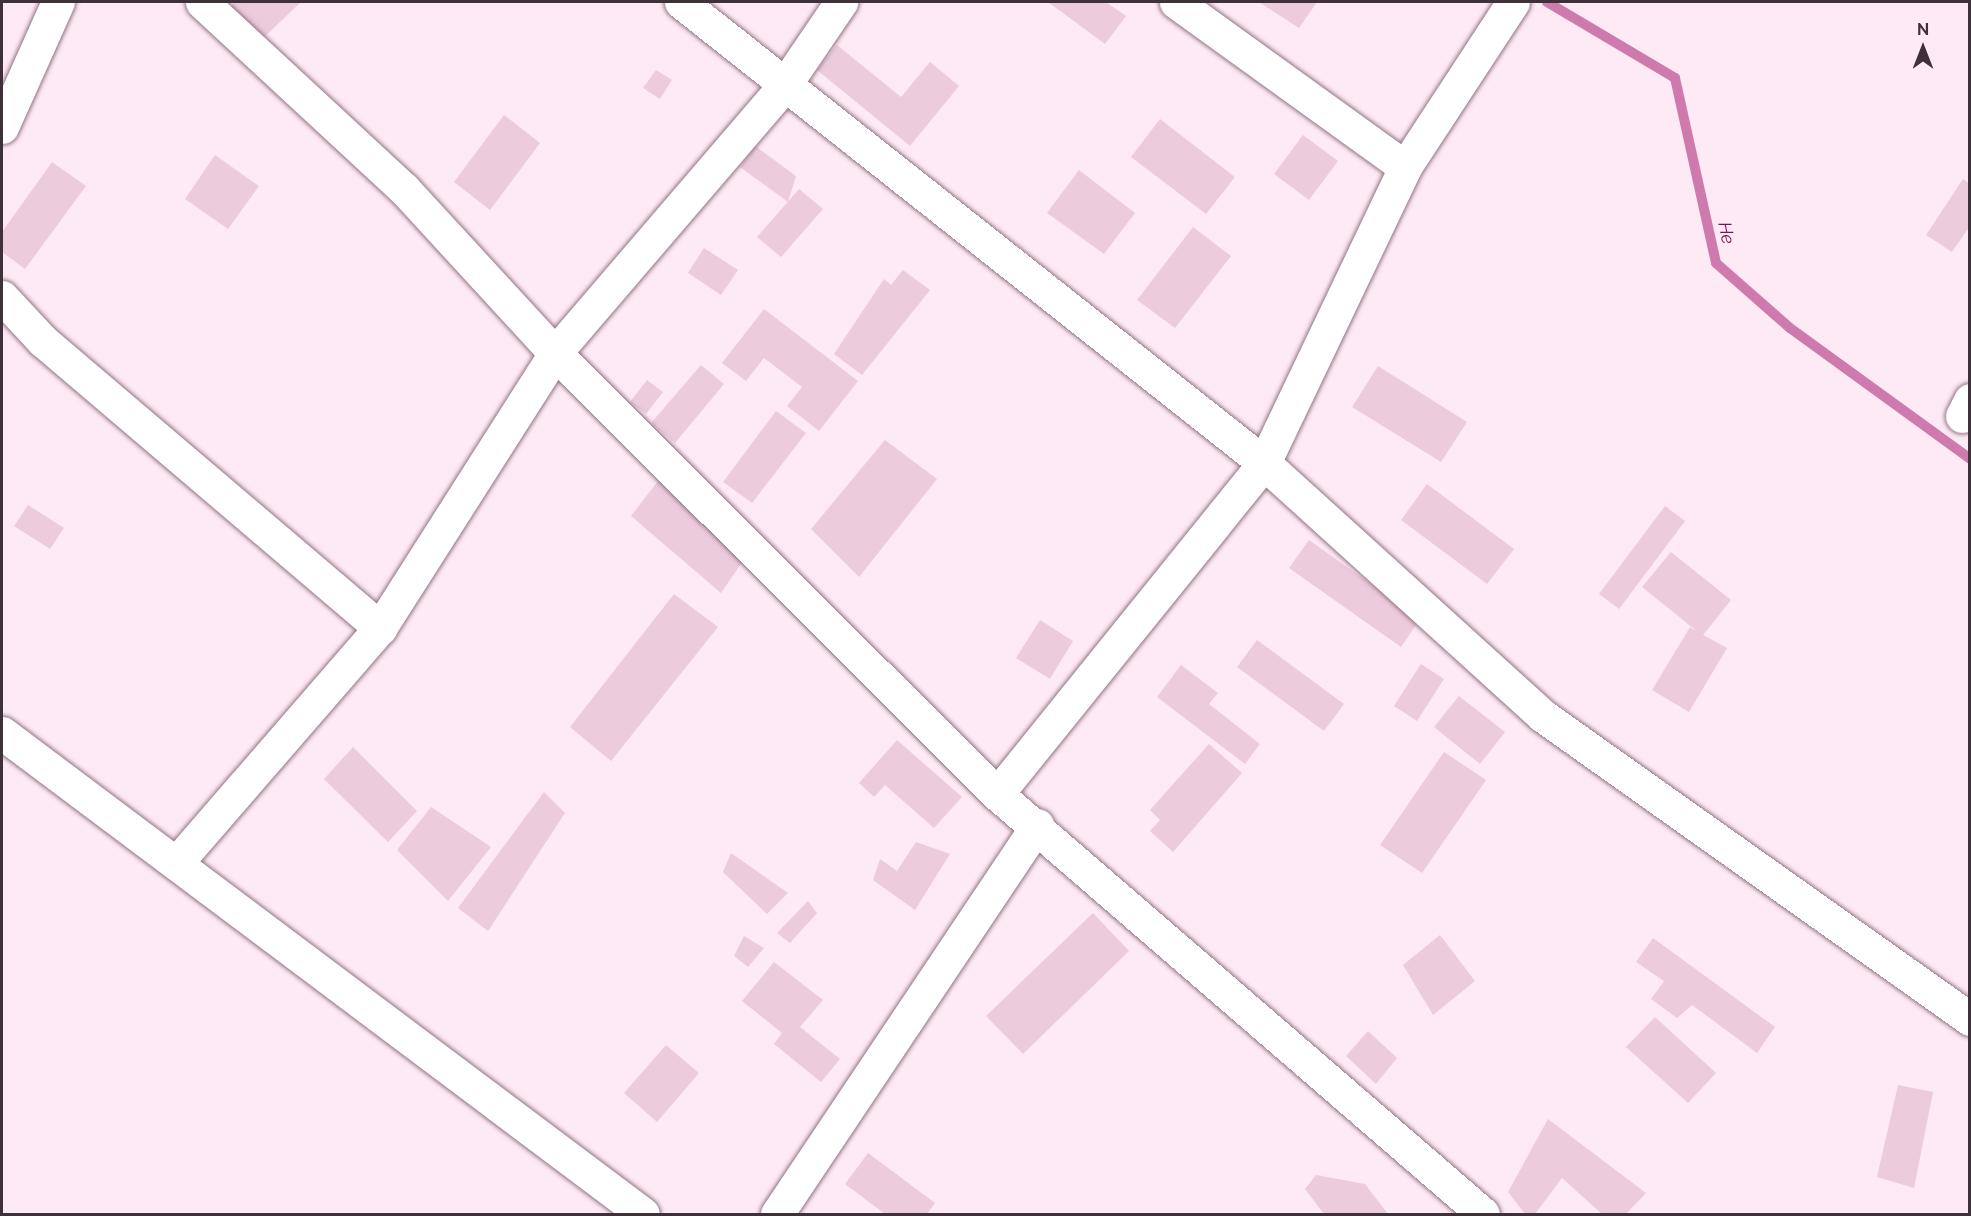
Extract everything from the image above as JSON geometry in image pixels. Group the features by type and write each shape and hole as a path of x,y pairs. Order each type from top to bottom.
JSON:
{"street":[{"path":"2,127 58,2"},
{"path":"202,2 404,189 555,353 997,794 1037,825 1483,1215"},
{"path":"681,2 784,86 1264,463 1543,716 1970,1019"},
{"path":"178,861 380,628 555,353 784,86 841,2"},
{"path":"1176,2 1405,166"},
{"path":"997,794 1264,463 1405,166 1513,2"},
{"path":"2,297 43,341 380,628"},
{"path":"2,733 63,784 178,861 643,1215"},
{"path":"777,1215 1037,825"}],"building":[{"path":"235,2 301,2 259,42 227,10"},
{"path":"1048,2 1106,2 1126,16 1105,44"},
{"path":"1259,2 1317,2 1299,28"},
{"path":"837,45 901,97 930,62 959,86 910,146 817,70"},
{"path":"656,70 672,80 660,99 643,88"},
{"path":"504,115 540,143 490,210 454,182"},
{"path":"1160,119 1235,177 1206,214 1131,157"},
{"path":"1303,135 1338,161 1309,200 1274,174"},
{"path":"755,146 796,176 788,202 740,167"},
{"path":"215,155 259,186 228,229 185,199"},
{"path":"52,162 86,186 25,269 2,252 2,232"},
{"path":"1079,170 1135,213 1104,254 1047,213"},
{"path":"1963,179 1970,184 1970,226 1952,252 1926,235"},
{"path":"799,189 823,209 781,257 757,237"},
{"path":"1193,227 1231,256 1175,328 1137,300"},
{"path":"704,248 738,270 721,295 688,273"},
{"path":"903,270 930,290 862,375 834,354 884,279 891,285"},
{"path":"764,309 858,381 819,431 787,406 802,387 764,358 746,381 722,363"},
{"path":"701,365 724,384 675,443 651,423"},
{"path":"1378,366 1467,422 1441,462 1352,407"},
{"path":"647,380 663,392 646,414 630,402"},
{"path":"776,411 806,433 752,503 723,482"},
{"path":"885,440 937,479 859,577 811,529"},
{"path":"658,481 743,561 721,593 631,516"},
{"path":"1427,484 1514,549 1487,584 1401,520"},
{"path":"28,505 64,528 50,549 14,526"},
{"path":"1665,506 1685,521 1619,609 1599,594"},
{"path":"1309,540 1420,619 1401,647 1289,568"},
{"path":"1671,552 1731,600 1703,635 1727,648 1689,712 1652,690 1690,627 1698,632 1642,587"},
{"path":"674,594 718,627 611,761 570,727"},
{"path":"1040,620 1073,641 1050,679 1016,658"},
{"path":"1257,640 1344,704 1324,731 1237,667"},
{"path":"1421,664 1444,679 1417,721 1394,706"},
{"path":"1181,665 1218,693 1209,704 1260,744 1245,764 1157,697"},
{"path":"1459,696 1505,732 1480,764 1434,727"},
{"path":"897,740 962,797 934,828 885,785 874,797 859,783"},
{"path":"1209,744 1242,773 1173,852 1150,831 1160,820 1150,810"},
{"path":"353,747 417,811 388,842 324,779"},
{"path":"1444,752 1486,780 1422,873 1380,845"},
{"path":"544,792 565,813 488,931 458,908"},
{"path":"431,807 491,847 448,901 397,850"},
{"path":"916,842 950,854 915,910 873,880 880,859 897,871"},
{"path":"731,853 788,893 767,914 723,872"},
{"path":"808,901 817,913 790,943 777,933"},
{"path":"1093,913 1129,951 1023,1054 986,1016"},
{"path":"1440,935 1475,981 1433,1015 1403,965"},
{"path":"744,936 764,948 748,967 734,956"},
{"path":"1653,938 1775,1027 1757,1053 1692,1005 1677,1018 1651,999 1664,981 1636,962"},
{"path":"774,962 823,1000 800,1027 840,1059 821,1082 774,1044 782,1033 742,1001"},
{"path":"1655,1017 1716,1073 1688,1103 1626,1047"},
{"path":"1368,1031 1397,1058 1376,1084 1346,1056"},
{"path":"666,1045 699,1073 657,1122 624,1093"},
{"path":"1898,1085 1933,1092 1914,1188 1877,1177"},
{"path":"1548,1119 1646,1193 1626,1214 1602,1214 1562,1178 1535,1214 1525,1214 1508,1192"},
{"path":"868,1153 935,1203 927,1214 885,1214 845,1184"},
{"path":"1316,1175 1365,1184 1388,1214 1324,1214 1305,1189"}],"waterway":[{"name":"He","path":"1547,2 1675,78 1716,263 1790,328 1970,459"}]}
